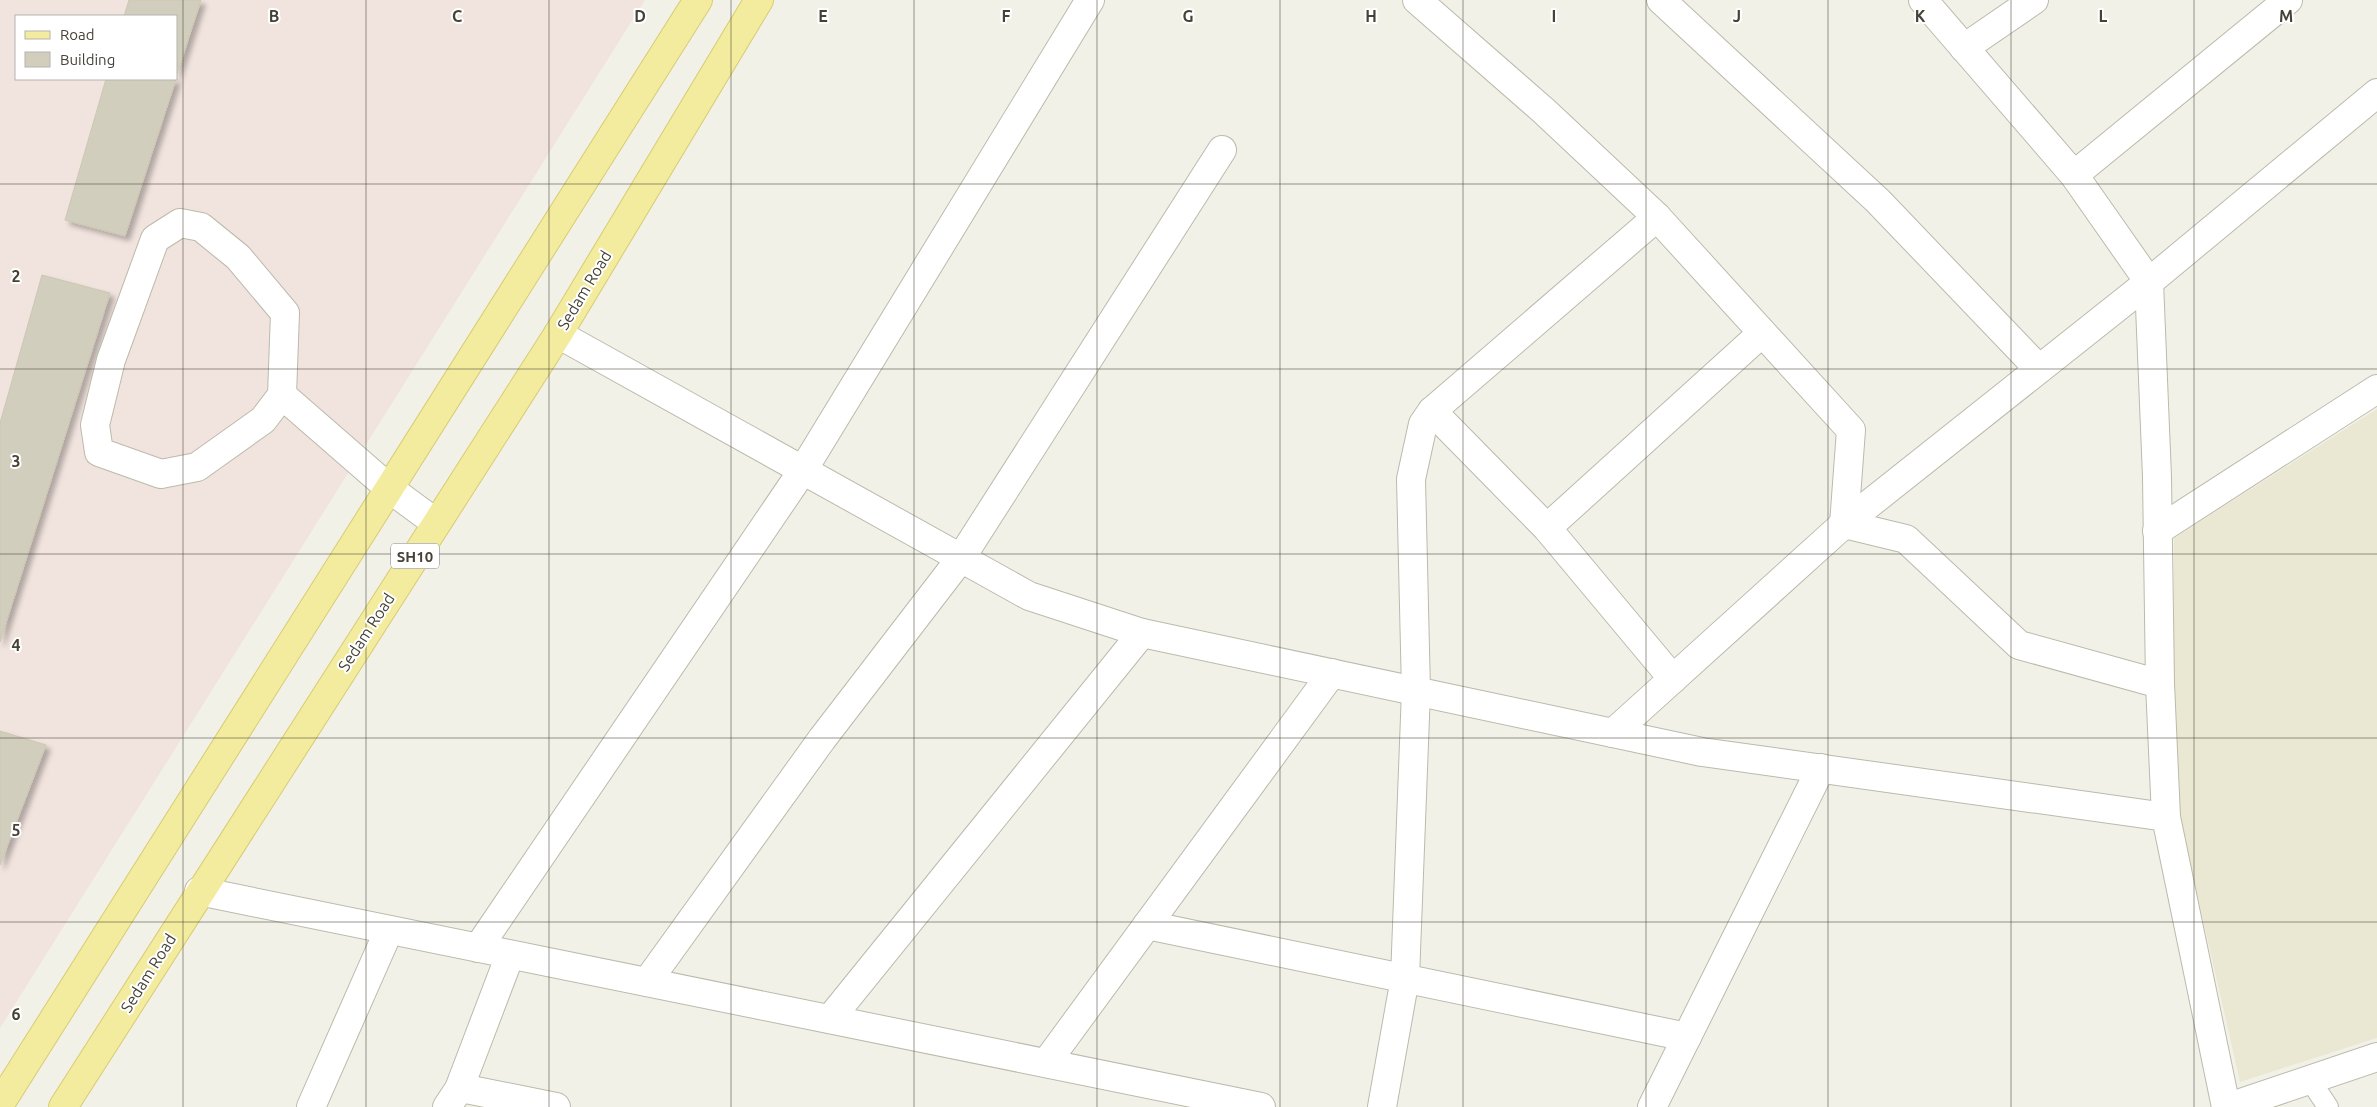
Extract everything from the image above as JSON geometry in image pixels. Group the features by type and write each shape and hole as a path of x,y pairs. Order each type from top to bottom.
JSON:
{"main road":[{"path":"0,1104 698,0"},
{"name":"Sedam Road","path":"62,1107 558,334 759,0"}],"street":[{"path":"478,948 802,470 1090,0"},
{"path":"1418,0 1544,111 1656,217 1851,430 1844,524"},
{"path":"1661,0 1878,201 2039,369"},
{"path":"1923,0 2074,175 2149,282 2160,684 2166,817 2227,1107 2377,1057"},
{"path":"1964,48 2034,0"},
{"path":"2074,175 2288,0"},
{"path":"1613,733 1844,524 2149,282 2377,93"},
{"path":"647,982 822,739 961,558 1222,150"},
{"path":"1382,1107 1405,978 1416,691 1411,479 1423,424 1432,411 1656,217"},
{"path":"180,223 201,227 238,257 285,313 282,395 263,420 197,467 161,474 98,452 95,425 112,360 155,239 180,223"},
{"path":"1547,528 1762,333"},
{"path":"558,334 1029,596 1142,633 1702,752 2166,817"},
{"path":"2157,531 2377,389"},
{"path":"282,395 390,489 436,523"},
{"path":"1432,411 1547,528 1673,679"},
{"path":"1844,524 1906,539 2019,645 2160,684"},
{"path":"830,1019 1142,633"},
{"path":"1046,1063 1332,673"},
{"path":"1652,1107 1821,768"},
{"path":"199,891 1261,1107"},
{"path":"1148,925 1687,1037"},
{"path":"311,1107 389,930"},
{"path":"510,954 453,1098 556,1107"}],"lane":[{"path":"2310,1080 2328,1107"}],"shaded area":[{"path":"0,0 645,0 0,1028"},
{"path":"2377,409 2377,1038 2240,1082 2179,814 2174,682 2174,538"}],"building":[{"path":"129,0 201,0 178,71 178,15 124,15"},
{"path":"106,80 176,80 125,236 65,220"},
{"path":"42,275 110,293 0,642 0,423"},
{"path":"0,731 46,745 0,865"}]}
